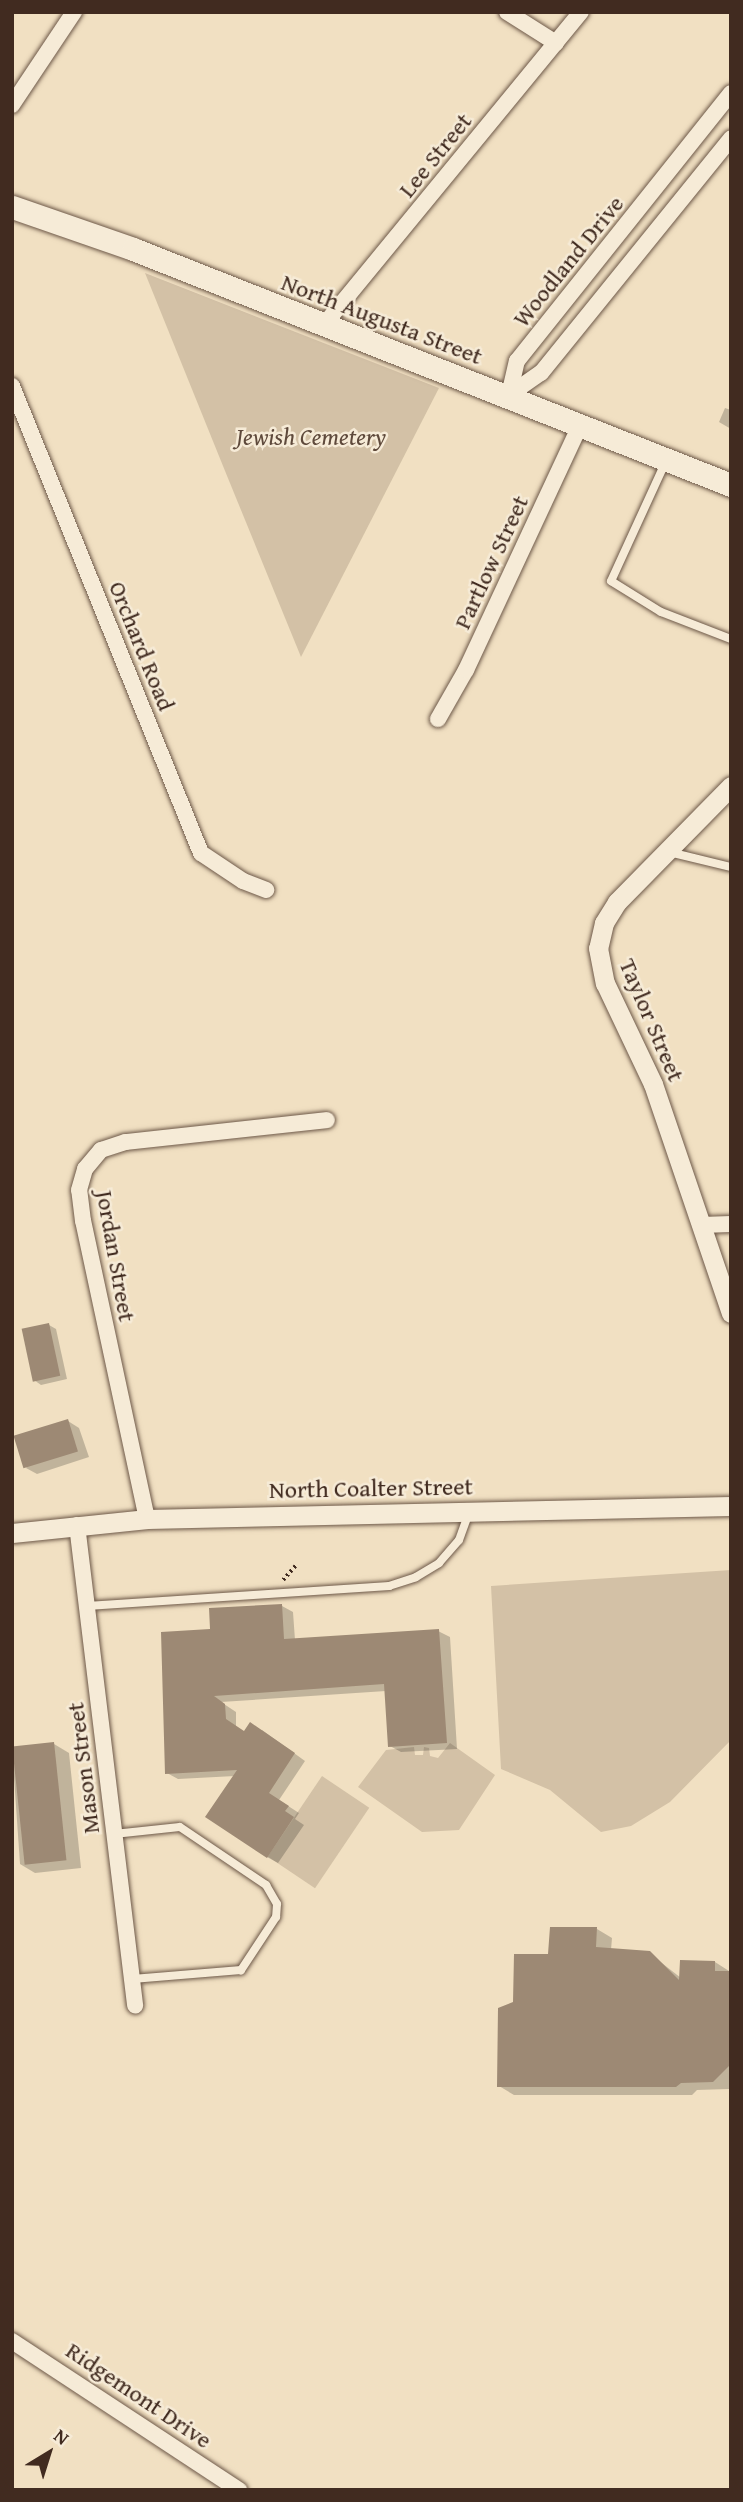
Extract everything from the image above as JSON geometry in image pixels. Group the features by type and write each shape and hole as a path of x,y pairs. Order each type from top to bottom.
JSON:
{"main road":[{"name":"North Augusta Street","path":"12,207 123,245 323,326 582,423 731,485"}],"street":[{"path":"12,105 74,12"},
{"path":"507,12 556,43"},
{"name":"Lee Street","path":"323,326 581,12"},
{"name":"Woodland Drive","path":"509,395 517,361 731,93"},
{"name":"Woodland Drive","path":"509,395 541,373 731,138"},
{"name":"Orchard Road","path":"12,386 201,853 243,881 265,890"},
{"name":"Partlow Street","path":"438,719 466,670 582,423"},
{"name":"Taylor Street","path":"731,786 610,911 601,930 599,955 605,983 653,1084 731,1313"},
{"name":"Jordan Street","path":"147,1518 83,1221 79,1190 85,1169 101,1150 126,1142 327,1120"},
{"path":"701,1225 731,1224"},
{"name":"North Coalter Street","path":"12,1533 147,1518 731,1506"},
{"name":"Mason Street","path":"77,1525 135,2007"},
{"name":"Ridgemont Drive","path":"12,2341 239,2490"}],"lane":[{"path":"667,459 611,581 661,612 731,639"},
{"path":"669,852 731,867"},
{"path":"87,1606 389,1586 424,1573 445,1557 459,1540 470,1511"},
{"path":"113,1834 180,1827 266,1885 277,1904 276,1917 241,1970 132,1979"}],"path":[{"path":"283,1580 297,1564"}],"green space":[{"name":"Jewish Cemetery","path":"145,273 439,388 301,657 223,466"},
{"path":"731,1570 731,1740 670,1802 631,1826 601,1832 550,1790 501,1769 491,1586"},
{"path":"450,1743 495,1775 459,1830 422,1832 358,1787 386,1750 414,1747 415,1755 423,1755 424,1747 429,1748 430,1756 438,1758"},
{"path":"322,1776 369,1808 315,1888 268,1856"}],"building":[{"path":"49,1323 60,1376 33,1382 22,1329"},
{"path":"68,1419 78,1452 23,1468 13,1436"},
{"path":"282,1604 284,1639 439,1629 447,1743 388,1747 384,1684 214,1696 225,1704 226,1719 244,1731 250,1722 295,1753 269,1793 289,1806 285,1811 294,1817 267,1858 205,1817 237,1770 165,1774 161,1632 210,1629 209,1608"},
{"path":"54,1742 66,1860 25,1865 12,1746"},
{"path":"550,1927 597,1927 596,1947 650,1951 679,1980 680,1960 715,1961 715,1971 731,1971 731,2064 713,2082 681,2083 676,2087 497,2087 498,2008 513,2002 514,1954 548,1954"}]}
